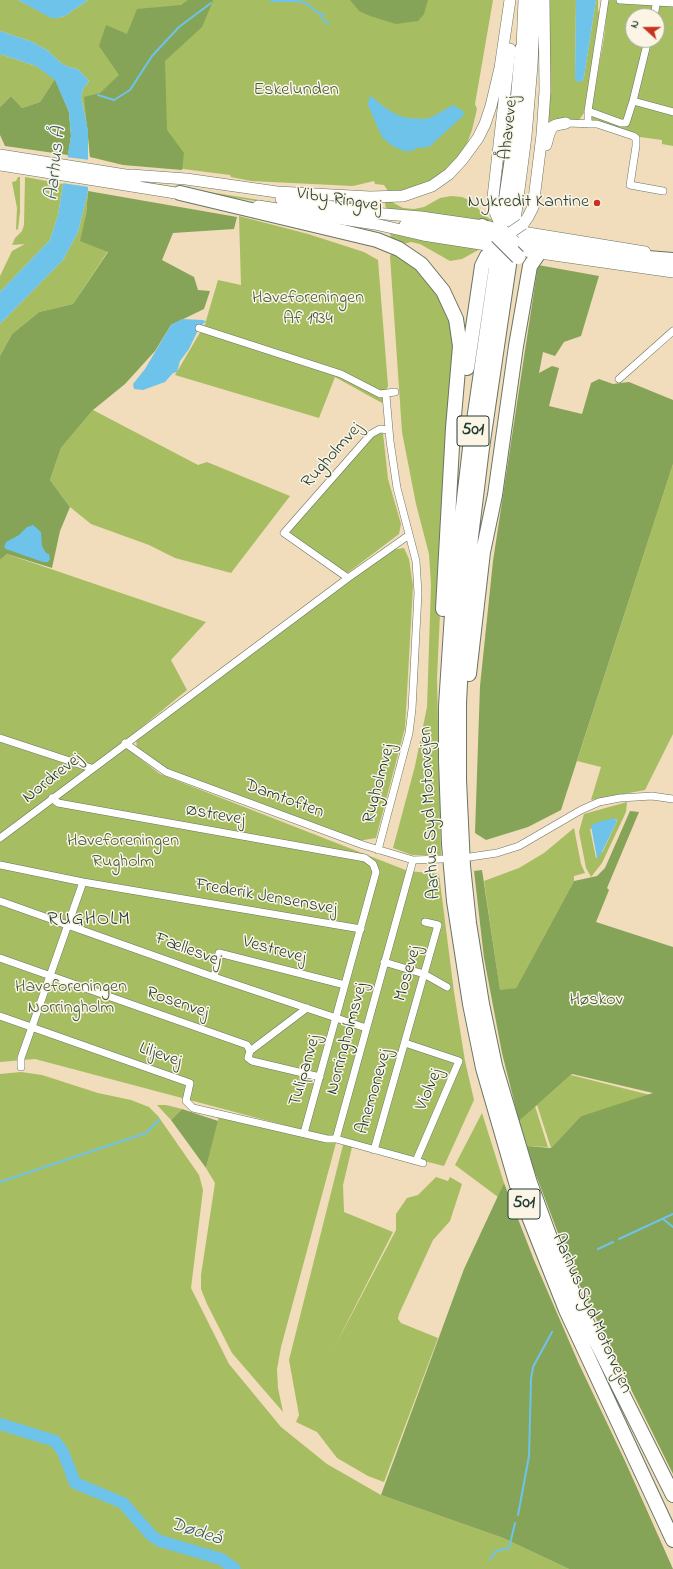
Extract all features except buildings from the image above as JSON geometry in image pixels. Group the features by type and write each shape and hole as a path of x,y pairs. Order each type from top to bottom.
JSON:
{"highway":[{"name":"Aarhus Syd Motorvejen","path":"522,49 514,144 470,448 454,583 446,706 454,814 458,934 483,1068 500,1132 518,1189 566,1310 673,1540"},
{"path":"180,194 377,240 398,249 412,258 427,271 443,291 453,312 459,337 460,355 448,523 441,696 443,759 454,814"},
{"path":"448,523 481,271 485,259 508,240 623,256 673,259"},
{"path":"508,240 523,273 518,309 516,346"},
{"path":"454,814 483,552 495,495 516,346 530,266 508,240"},
{"name":"Aarhus Syd Motorvejen","path":"508,240 466,583 454,814 464,873 475,966 495,1066 511,1124 530,1183 553,1246 578,1305 673,1495"}],"main road":[{"path":"131,176 186,178 277,192 370,197 403,196 426,188 449,174 462,160 478,138 491,106 497,81 510,0"},
{"path":"513,0 510,44 493,204 508,240 530,214"},
{"path":"522,49 524,0"},
{"name":"Åhavevej","path":"508,240 526,136 532,65 535,0"},
{"path":"544,0 545,91 536,183 530,214 536,228 550,231 561,238"},
{"path":"536,183 543,173 550,130 556,124 570,123"},
{"name":"Viby Ringvej","path":"0,155 64,170"},
{"name":"Viby Ringvej","path":"0,165 64,170 91,174 180,194 374,219"},
{"name":"Viby Ringvej","path":"91,174 131,176 374,219 389,222 423,234 508,240 561,238 673,259"},
{"name":"Viby Ringvej","path":"389,222 421,217 508,240 673,272"}],"street":[{"path":"588,124 588,111 605,0"},
{"path":"620,0 673,3"},
{"path":"588,111 621,123 626,123 646,48"},
{"path":"633,101 673,112"},
{"path":"570,123 602,125 636,138 630,185 663,191"},
{"path":"200,328 341,374 373,391 386,395 395,392"},
{"path":"619,379 673,331"},
{"path":"386,395 388,430"},
{"name":"Rugholmvej","path":"348,578 284,533 372,434 380,429 388,430 397,488 416,561 418,593 412,709 409,733 378,850"},
{"path":"125,743 348,578 409,536"},
{"path":"0,738 91,768"},
{"name":"Damtoften","path":"125,743 150,762 176,776 378,850 413,860 442,859"},
{"name":"Nordrevej","path":"0,838 125,743"},
{"path":"470,857 497,853 519,846 581,810 599,802 620,798 652,796 673,799"},
{"name":"Østrevej","path":"52,798 58,803 365,858 374,864"},
{"name":"Norringholmsvej","path":"336,1139 413,860"},
{"name":"Tulipanvej","path":"304,1133 337,1018 376,872 374,864"},
{"name":"Frederik Jensensvej","path":"0,865 83,882 361,929"},
{"path":"21,1067 21,1058 33,1028 83,882"},
{"name":"Fællesvej","path":"0,901 214,977 366,1028"},
{"name":"Mosevej","path":"405,1043 438,925 425,922"},
{"name":"Vestrevej","path":"214,977 219,952 345,985"},
{"name":"Rosenvej","path":"0,958 247,1045 252,1061 320,1077"},
{"path":"384,962 424,974 447,987"},
{"path":"249,1055 307,1008"},
{"name":"Liljevej","path":"0,1016 190,1083 186,1100 192,1108 327,1139 336,1139"},
{"name":"Anemonevej","path":"374,1150 405,1043"},
{"name":"Violvej","path":"374,1150 420,1162 458,1061 405,1043"},
{"path":"336,1139 374,1150"}],"green space":[{"name":"Eskelunden","path":"0,0 18,0 51,17 58,18 65,16 88,0 493,0 475,104 477,109 466,146 457,160 439,178 403,192 388,191 384,185 375,184 374,181 353,186 251,181 231,177 230,175 90,157 88,130 81,97 83,89 89,81 78,69 61,63 47,50 30,41 0,31"},
{"path":"188,0 213,1 202,27 165,61 167,130 184,153 182,170 123,165 90,157 84,97 100,93 119,75 99,46 106,25 127,34 137,9 181,5"},
{"path":"350,0 428,0 424,14 418,21 396,24 359,11"},
{"path":"546,0 576,0 575,80 582,81 584,77 596,0 598,0 598,11 600,12 584,113 579,120 547,127"},
{"path":"608,0 673,0 673,146 662,144 662,140 640,137 591,122 590,115 604,38"},
{"path":"0,54 36,66 55,79 40,102 22,108 11,96 0,107"},
{"path":"55,79 69,112 71,136 68,155 5,146 0,135 0,107 11,96 22,108 40,102"},
{"path":"83,172 373,218 374,219 176,189"},
{"path":"18,177 20,177 20,212 18,229 16,230 17,208 12,182 16,181"},
{"path":"25,177 63,184 58,215 50,240 0,292 0,276 12,251 25,244 12,245 15,238 22,231 24,225"},
{"path":"88,191 86,215 108,251 73,304 39,312 12,334 0,356 0,324 63,260 78,232"},
{"path":"88,191 237,217 234,229 173,233 162,260 194,277 198,290 210,291 204,309 171,325 155,351 125,384 93,410 61,448 50,480 70,507 60,531 52,568 7,554 0,560 0,356 12,334 39,312 73,304 108,252 80,241 86,215"},
{"path":"451,196 462,197 471,201 485,216 494,221 493,224 386,210 385,202 390,201 403,208 414,209 424,207 440,198"},
{"path":"314,197 371,202 372,209 314,200"},
{"name":"Haveforeningen Af 1934","path":"239,216 308,234 364,252 378,260 388,386 382,403 335,377 319,418 175,375 205,324 218,280 241,285"},
{"path":"390,231 480,249 462,259 450,261 420,244 411,242 400,245 391,240"},
{"path":"392,253 417,269 443,301 456,345 445,506 437,678 441,855 412,855 393,848 415,766 427,707 431,585 429,554 416,504 402,432 390,256"},
{"path":"538,265 599,276 581,336 564,342 555,356 543,352 539,373 552,366 559,368 549,406 582,414 591,383 599,379 613,384 629,382 673,400 673,464 561,810 528,827 486,840 475,833 480,686 493,561"},
{"path":"93,410 198,465 207,462 290,496 231,573 175,558 149,545 91,524 70,507 50,480 61,448"},
{"path":"383,433 388,479 401,524 399,534 341,578 284,537 375,434"},
{"path":"673,464 673,734 645,790 591,800 601,767 577,761"},
{"path":"404,548 409,559 413,586 405,728 376,838 358,841 166,770 137,750 136,739 390,550"},
{"path":"7,554 206,622 171,660 187,690 121,744 160,774 408,871 439,874 454,992 465,1061 474,1100 444,1166 353,1143 343,1185 344,1212 393,1232 333,1350 396,1230 396,1214 407,1198 418,1195 436,1177 448,1181 450,1177 462,1184 450,1221 433,1240 399,1314 398,1319 401,1323 438,1338 384,1482 368,1476 337,1458 317,1432 296,1422 299,1415 289,1360 344,1141 35,1059 0,1062 0,560"},
{"path":"627,802 626,812 602,863 591,877 586,868 579,832 584,814","holes":["616,819 617,821 603,851 596,858 590,829"]},
{"name":"Høskov","path":"630,811 639,812 607,888 609,890 596,922 673,947 673,1474 572,1270 533,1167 527,1146 551,1148 581,1116 653,1093 572,1074 519,1121 502,1053 484,958 474,871 482,870 500,990 516,988 574,881 597,876 605,868"},
{"path":"574,828 581,864 585,873 574,876 574,881 516,988 500,991 484,881 519,868 544,853"},
{"path":"21,1072 42,1075 98,1093 131,1100 149,1107 158,1116 199,1175 203,1190 191,1288 229,1364 281,1427 327,1464 381,1495 503,1538 569,1569 0,1569 0,1074"},
{"path":"571,1075 650,1095 581,1116 551,1148 537,1105"},
{"path":"157,1105 166,1105 182,1109 171,1120"},
{"path":"535,1106 548,1147 527,1146 519,1121"},
{"path":"182,1109 218,1121 206,1168 171,1120"},
{"path":"482,1113 504,1183 498,1197 455,1165"},
{"path":"219,1116 336,1143 281,1347 277,1369 278,1388 283,1412 232,1353 201,1289 201,1275 215,1183 206,1168"},
{"path":"504,1183 534,1260 579,1364 625,1461 673,1569 569,1569 503,1538 381,1495 464,1269"}],"water":[{"path":"18,0 88,0 65,16 51,18"},
{"path":"576,0 596,0 584,77 582,81 578,82 575,80"},
{"path":"0,31 30,41 47,50 61,63 78,69 89,81 83,89 81,97 88,130 88,191 78,232 63,260 0,324 0,292 50,240 58,215 71,136 69,112 55,80 36,66 0,54"},
{"path":"371,96 384,107 397,115 407,118 425,119 432,117 453,105 463,111 464,115 429,147 416,148 413,151 403,151 391,145 382,137 368,105"},
{"path":"182,319 206,321 199,328 189,349 180,361 177,372 173,373 165,382 143,390 134,389 133,384 145,369 171,325"},
{"path":"33,525 41,532 42,546 46,553 49,554 50,559 48,562 43,562 4,547 6,542 19,535 27,527"},
{"path":"614,818 617,821 600,856 597,858 591,826 595,823"}],"pier":[{"path":"66,157 90,160 89,187 62,183"}],"waterway":[{"path":"271,1 299,1 307,4 321,15 324,14"},
{"path":"98,95 114,100 130,90 152,56 179,27 211,3"},
{"path":"321,15 323,20 329,24"},
{"path":"0,1182 146,1133 159,1120"},
{"path":"619,1239 673,1214"},
{"path":"663,1219 673,1227"},
{"path":"598,1249 613,1242"},
{"path":"518,1515 529,1456 531,1379 533,1367 552,1332"},
{"name":"Dødeå","path":"0,1424 55,1441 63,1452 75,1483 123,1503 152,1536 160,1541 221,1559 235,1569"},
{"path":"490,1560 496,1551 509,1548 515,1523"}],"place":[{"name":"Nykredit Kantine","path":"597,203"}],"district":[{"name":"RUGHOLM","path":"89,921"}],"water label":[{"name":"Aarhus Å","path":"57,164"}],"park label":[{"name":"Haveforeningen Rugholm","path":"123,852"},
{"name":"Haveforeningen Norringholm","path":"71,998"}]}
